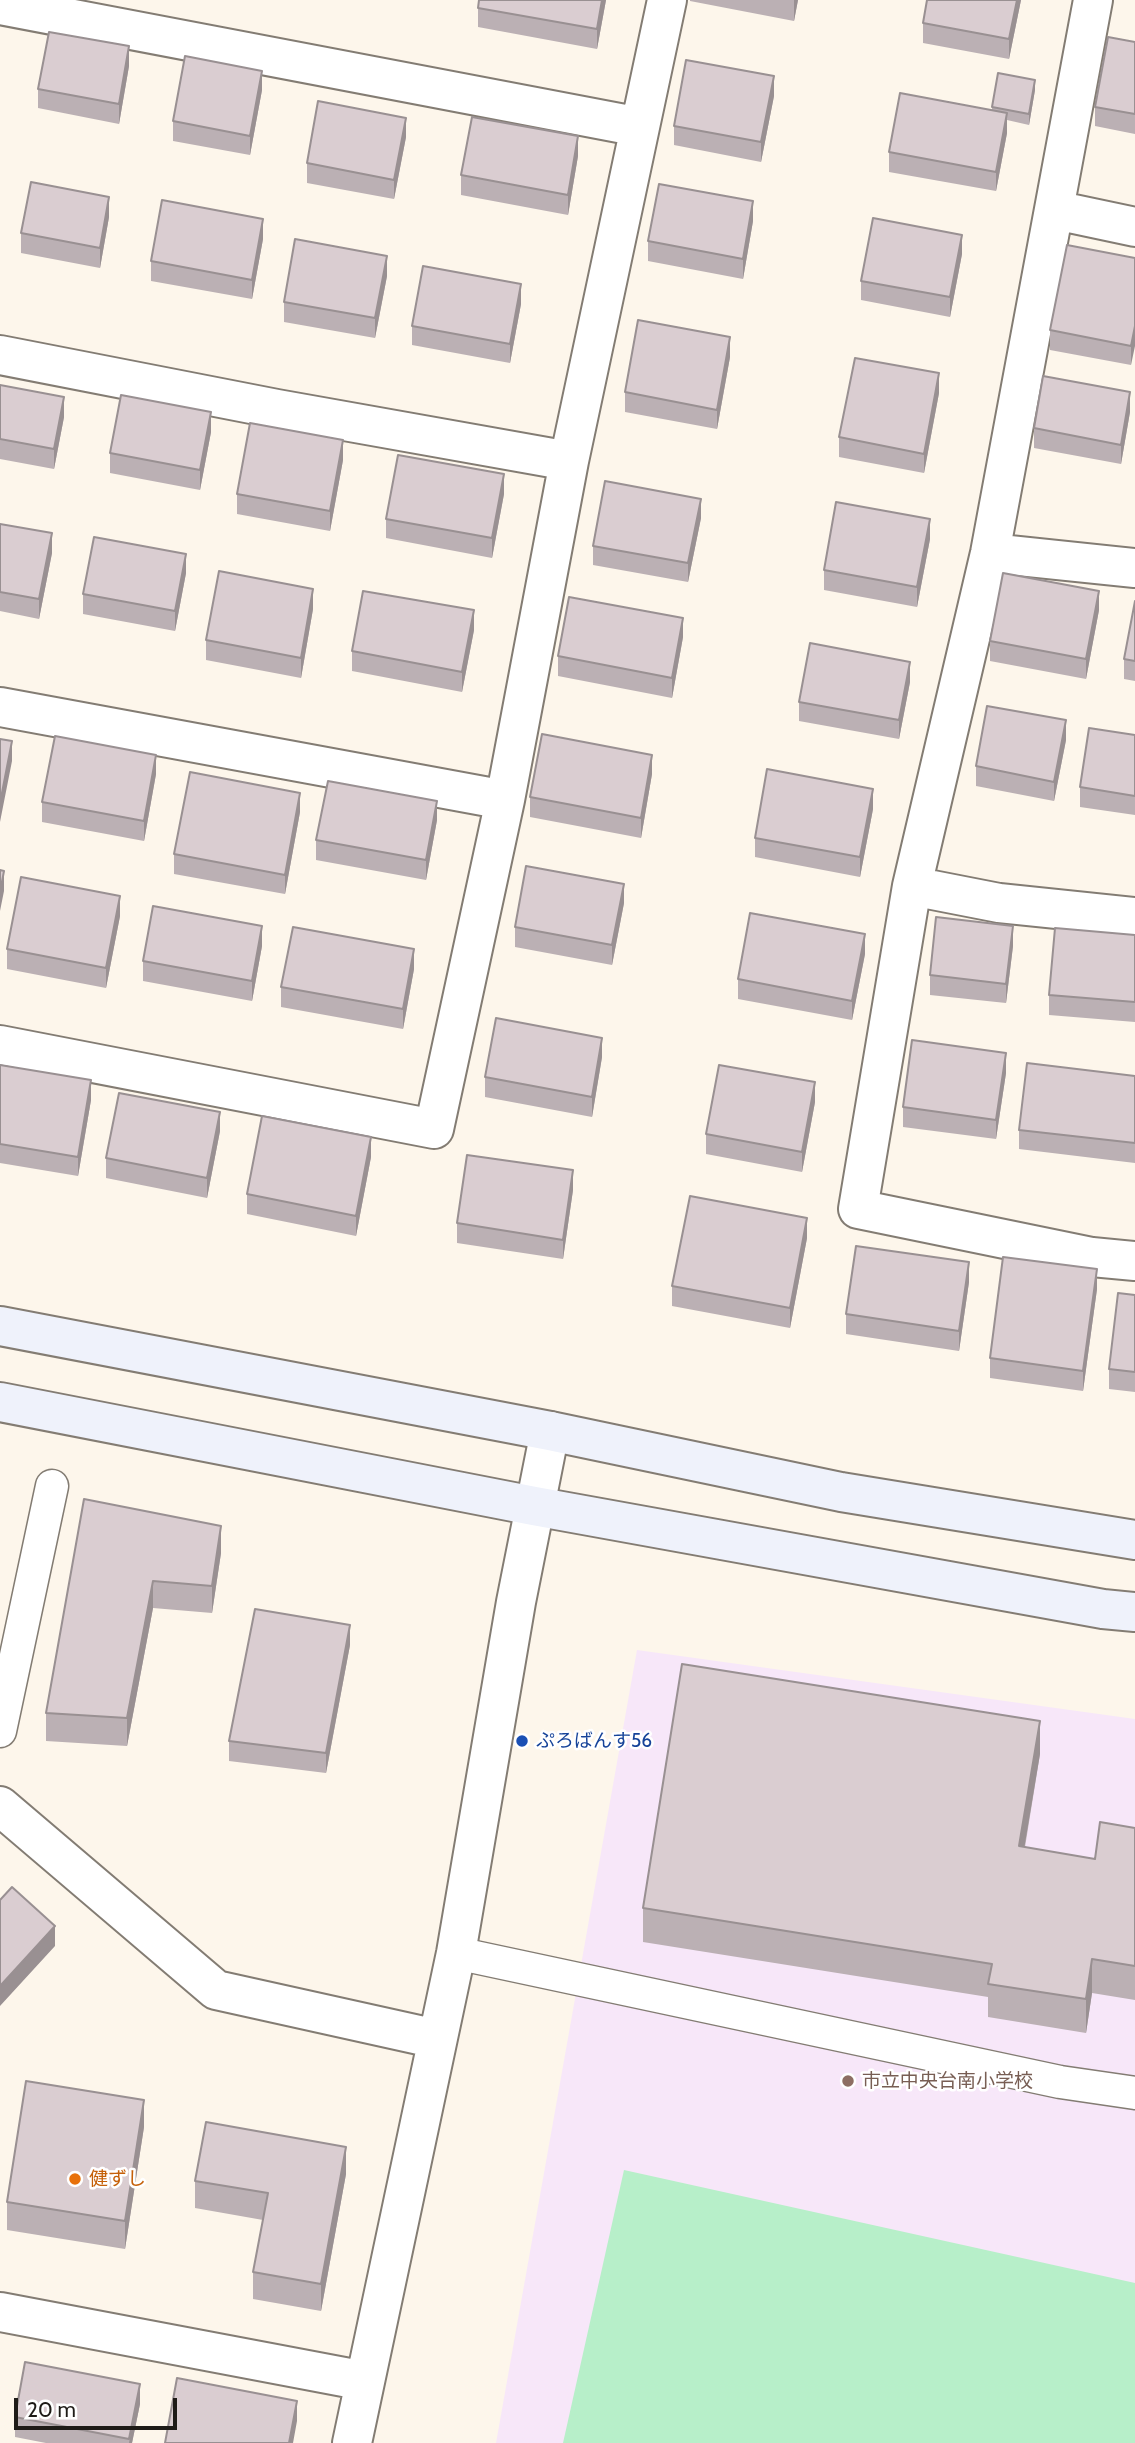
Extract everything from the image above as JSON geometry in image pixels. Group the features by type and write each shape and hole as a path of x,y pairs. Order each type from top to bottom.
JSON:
{"street":[{"path":"0,1045 434,1129 505,800 569,461 667,0"},
{"path":"1093,0 990,553 912,886 858,1209 1092,1256 1135,1261"},
{"path":"0,5 640,127"},
{"path":"1055,210 1135,227"},
{"path":"0,355 277,409 569,461"},
{"path":"990,553 1135,568"},
{"path":"0,707 505,800"},
{"path":"912,886 999,903 1135,917"},
{"path":"0,1326 550,1430 841,1492 1135,1540"},
{"path":"0,1402 534,1506 1102,1609 1135,1612"},
{"path":"352,2443 456,1953 534,1506 550,1430"},
{"path":"0,1806 216,1990 437,2039"},
{"path":"0,2312 365,2381"}],"lane":[{"path":"0,1731 52,1486"},
{"path":"456,1953 1060,2082 1135,2093"}],"shaded area":[{"name":"市立中央台南小学校","path":"637,1650 1135,1719 1135,2443 496,2443"}],"green space":[{"path":"624,2170 1135,2283 1135,2443 563,2443"}],"building":[{"path":"479,0 602,0 597,29 478,8"},
{"path":"927,0 1017,0 1009,39 923,23"},
{"path":"49,32 129,46 119,104 38,89"},
{"path":"1108,37 1135,42 1135,114 1095,107"},
{"path":"185,56 262,71 250,136 173,121"},
{"path":"686,60 774,76 761,142 674,126"},
{"path":"998,73 1035,80 1029,114 992,107"},
{"path":"900,93 1007,113 996,172 889,152"},
{"path":"318,101 406,118 394,180 307,163"},
{"path":"472,117 578,136 568,195 461,175"},
{"path":"31,182 109,197 100,248 21,233"},
{"path":"659,184 753,201 743,259 648,241"},
{"path":"162,200 263,219 252,280 151,261"},
{"path":"873,218 962,235 950,297 861,281"},
{"path":"295,239 387,256 375,318 284,302"},
{"path":"1067,245 1135,258 1135,326 1131,346 1050,330"},
{"path":"423,266 521,284 510,344 412,326"},
{"path":"638,320 730,337 717,410 625,392"},
{"path":"855,358 939,373 924,454 839,437"},
{"path":"1043,376 1130,392 1121,445 1034,428"},
{"path":"0,385 64,397 54,449 0,439"},
{"path":"121,395 211,412 200,470 110,453"},
{"path":"250,423 343,440 330,511 237,494"},
{"path":"398,455 504,474 492,538 386,519"},
{"path":"605,481 701,499 688,563 593,546"},
{"path":"836,502 930,519 917,587 824,570"},
{"path":"0,524 52,533 39,599 0,592"},
{"path":"94,537 186,554 175,611 83,594"},
{"path":"219,571 313,589 301,658 206,640"},
{"path":"1003,573 1099,591 1086,659 990,641"},
{"path":"363,591 474,610 462,672 352,651"},
{"path":"569,597 683,618 672,678 558,656"},
{"path":"1135,601 1135,661 1124,659"},
{"path":"810,643 910,662 899,720 799,702"},
{"path":"987,706 1066,720 1054,782 976,766"},
{"path":"1089,728 1135,735 1135,796 1080,787"},
{"path":"542,734 652,755 641,818 530,797"},
{"path":"55,736 156,755 144,821 42,802"},
{"path":"0,739 12,741 0,803"},
{"path":"767,769 873,789 860,857 755,838"},
{"path":"190,772 300,793 285,875 174,854"},
{"path":"328,781 437,801 426,860 316,840"},
{"path":"526,866 624,884 612,945 515,927"},
{"path":"0,870 4,871 0,892"},
{"path":"21,877 120,896 106,968 7,949"},
{"path":"153,906 262,926 252,981 143,961"},
{"path":"750,913 865,934 852,1001 738,979"},
{"path":"936,917 1013,926 1006,984 930,975"},
{"path":"293,927 414,949 403,1009 281,987"},
{"path":"1055,928 1135,935 1135,1002 1049,995"},
{"path":"496,1018 602,1038 592,1097 485,1077"},
{"path":"912,1040 1006,1053 996,1120 903,1107"},
{"path":"1027,1063 1135,1076 1135,1143 1019,1130"},
{"path":"0,1065 91,1080 78,1157 0,1144"},
{"path":"719,1065 815,1082 802,1152 706,1134"},
{"path":"119,1093 220,1112 207,1178 106,1158"},
{"path":"262,1116 371,1137 356,1216 247,1194"},
{"path":"467,1155 573,1170 563,1240 457,1223"},
{"path":"690,1196 807,1218 790,1308 672,1286"},
{"path":"856,1246 969,1262 959,1331 846,1314"},
{"path":"1003,1257 1097,1269 1083,1371 990,1358"},
{"path":"1118,1293 1135,1295 1135,1372 1109,1369"},
{"path":"84,1499 221,1526 212,1586 153,1581 127,1718 46,1713"},
{"path":"255,1609 350,1625 326,1753 229,1741"},
{"path":"682,1664 1040,1721 1019,1846 1095,1859 1100,1822 1135,1828 1135,1966 1092,1959 1086,1999 988,1984 992,1964 643,1908"},
{"path":"12,1887 55,1926 0,1986 0,1900"},
{"name":"健ずし","path":"26,2081 144,2100 125,2221 7,2202"},
{"path":"206,2122 346,2147 321,2284 253,2272 268,2193 195,2181"},
{"path":"25,2362 140,2384 129,2439 15,2417"},
{"path":"177,2378 297,2401 289,2443 165,2443"}],"place":[{"name":"ぷろばんす56","path":"522,1741"},
{"name":"市立中央台南小学校","path":"848,2081"},
{"name":"健ずし","path":"75,2179"}]}
